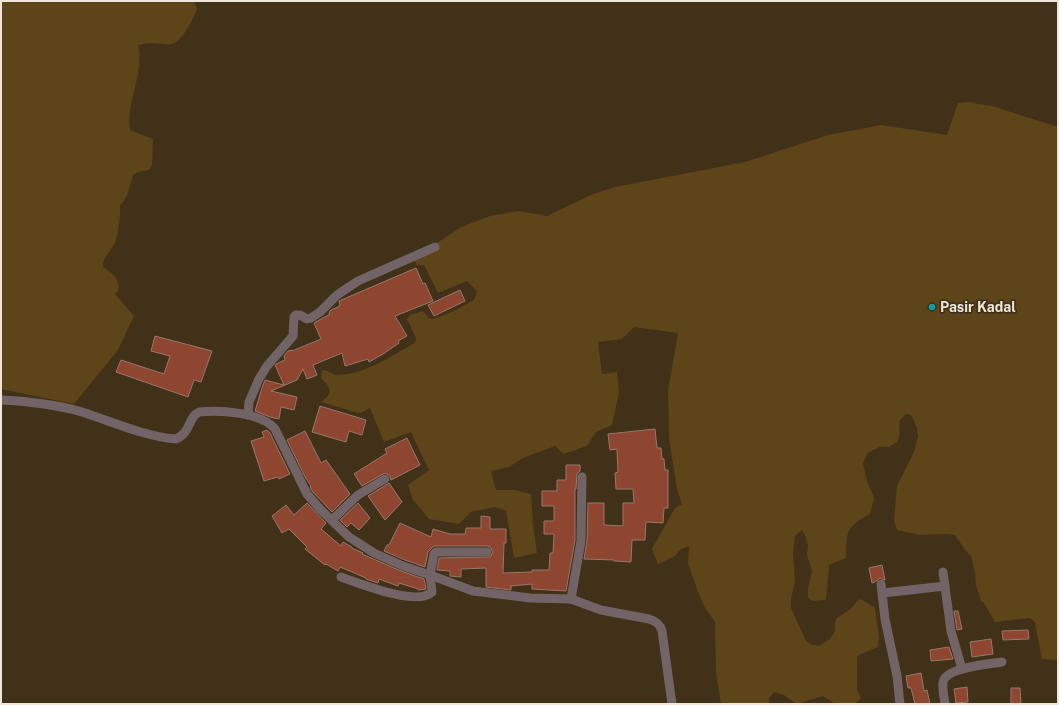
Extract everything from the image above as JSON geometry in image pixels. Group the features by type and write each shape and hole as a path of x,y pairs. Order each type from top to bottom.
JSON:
{"street":[{"path":"248,415 249,402 259,379 267,366 293,336 294,317 300,316 311,318 320,312 337,295 358,281 435,247"},
{"path":"1,400 64,407 84,412 118,425 156,436 176,439 186,432 193,417 199,412 248,415 265,420 275,429 307,494 349,537 374,553 403,566 473,591 530,598 571,599 601,610 648,619 659,624 662,632 672,704"},
{"path":"571,599 581,541 582,476"},
{"path":"332,520 358,495 385,478"},
{"path":"341,577 397,596 427,596 432,592 430,575 434,554 436,552 487,552"},
{"path":"943,572 951,631 962,669"},
{"path":"881,584 885,619 897,676 900,704"},
{"path":"883,593 945,586"},
{"path":"945,704 943,681 950,673 962,669 1002,662"}],"shaded area":[{"path":"1,1 194,1 197,9 184,34 176,42 172,44 150,43 138,45 139,67 130,110 130,130 153,139 152,166 149,170 137,172 133,175 127,196 120,206 119,224 115,243 105,258 103,264 103,267 117,280 119,287 115,294 134,316 118,350 74,404 1,389"},
{"path":"967,102 992,106 1058,127 1058,660 1042,659 1035,623 1033,620 1029,618 995,622 984,603 981,601 976,585 975,572 971,556 955,535 920,535 897,530 894,521 897,486 914,452 918,436 917,428 911,415 906,414 900,420 899,438 897,442 889,447 880,447 867,453 863,464 867,481 874,498 870,514 856,523 849,531 847,535 846,558 829,565 826,600 812,601 808,597 808,588 812,571 807,555 808,546 806,537 802,530 795,536 793,553 795,582 791,599 791,608 806,641 810,644 819,646 830,639 835,631 835,622 837,618 852,608 857,601 861,599 875,608 879,638 878,647 857,657 857,690 861,698 855,704 835,704 823,696 797,704 784,695 774,692 769,698 769,704 721,704 716,672 715,622 705,608 688,563 689,546 681,549 675,556 658,564 652,549 675,508 682,504 677,489 669,438 668,391 678,333 634,327 622,339 598,342 602,374 617,372 619,393 612,425 596,432 587,446 564,454 555,446 523,458 509,467 491,471 496,490 515,490 531,494 537,553 514,558 506,511 495,507 471,512 459,524 429,519 413,500 408,485 429,470 411,432 384,442 370,408 361,413 321,402 328,396 330,391 321,378 322,370 339,375 349,374 369,368 415,343 416,338 407,319 410,315 423,311 429,318 433,319 452,312 474,300 477,291 467,281 438,293 424,265 417,265 411,255 437,243 461,227 490,216 518,211 547,216 593,194 615,187 745,162 828,135 881,125 947,135 958,103"}],"building":[{"path":"416,268 433,301 395,316 407,336 398,341 399,343 383,354 369,362 368,359 345,366 342,353 313,365 317,375 307,379 303,369 297,380 271,391 297,397 294,410 281,407 279,419 255,411 265,380 284,385 275,365 285,360 284,356 288,351 292,351 321,339 314,323 330,314 329,312 331,310 340,306 339,301"},
{"path":"460,290 465,301 434,316 428,305"},
{"path":"155,336 212,351 201,382 194,380 188,397 116,372 121,360 164,374 170,356 151,351"},
{"path":"320,406 366,420 362,435 349,431 346,442 312,432"},
{"path":"655,429 657,448 661,448 665,470 668,470 668,508 664,508 663,523 646,522 645,540 632,540 631,562 584,559 587,541 588,503 604,503 604,525 623,526 623,503 634,503 633,489 616,489 615,473 618,472 617,449 610,450 608,434"},
{"path":"267,430 270,433 290,474 279,479 278,477 264,481 251,441 264,437 262,432"},
{"path":"305,431 321,463 326,460 350,494 332,512 312,491 311,486 287,440"},
{"path":"407,438 420,465 391,480 390,476 385,473 362,486 354,474 387,453 385,449"},
{"path":"566,465 580,465 580,471 577,474 575,489 575,540 566,591 532,589 532,584 511,586 511,590 486,587 486,568 461,569 461,577 450,576 450,571 437,570 439,558 490,557 493,552 490,547 487,546 434,546 428,552 425,567 384,551 387,545 389,545 400,523 431,537 433,529 450,534 465,534 466,528 481,528 481,516 490,517 490,529 506,529 503,573 549,570 550,553 553,553 554,534 544,534 544,521 554,521 554,506 542,506 542,491 557,491 557,480 566,480"},
{"path":"389,483 402,502 385,520 368,496"},
{"path":"307,503 326,523 321,529 341,546 343,542 363,553 362,554 424,579 426,589 418,590 399,583 398,586 379,579 378,583 340,567 338,571 326,564 325,565 305,549 307,547 289,529 282,533 272,516 286,505 294,515"},
{"path":"358,503 370,518 359,530 351,523 347,527 340,520"},
{"path":"882,565 885,580 880,578 872,583 869,568"},
{"path":"954,611 958,611 962,629 957,630"},
{"path":"1028,630 1029,639 1003,640 1002,631"},
{"path":"991,639 993,654 972,657 970,642"},
{"path":"949,647 953,659 931,661 930,650"},
{"path":"921,673 924,691 927,690 930,704 915,704 911,688 908,688 906,676"},
{"path":"967,687 968,702 956,703 954,689"},
{"path":"1011,688 1020,688 1021,704 1011,704"}],"place":[{"name":"Pasir Kadal","path":"932,307"}]}
